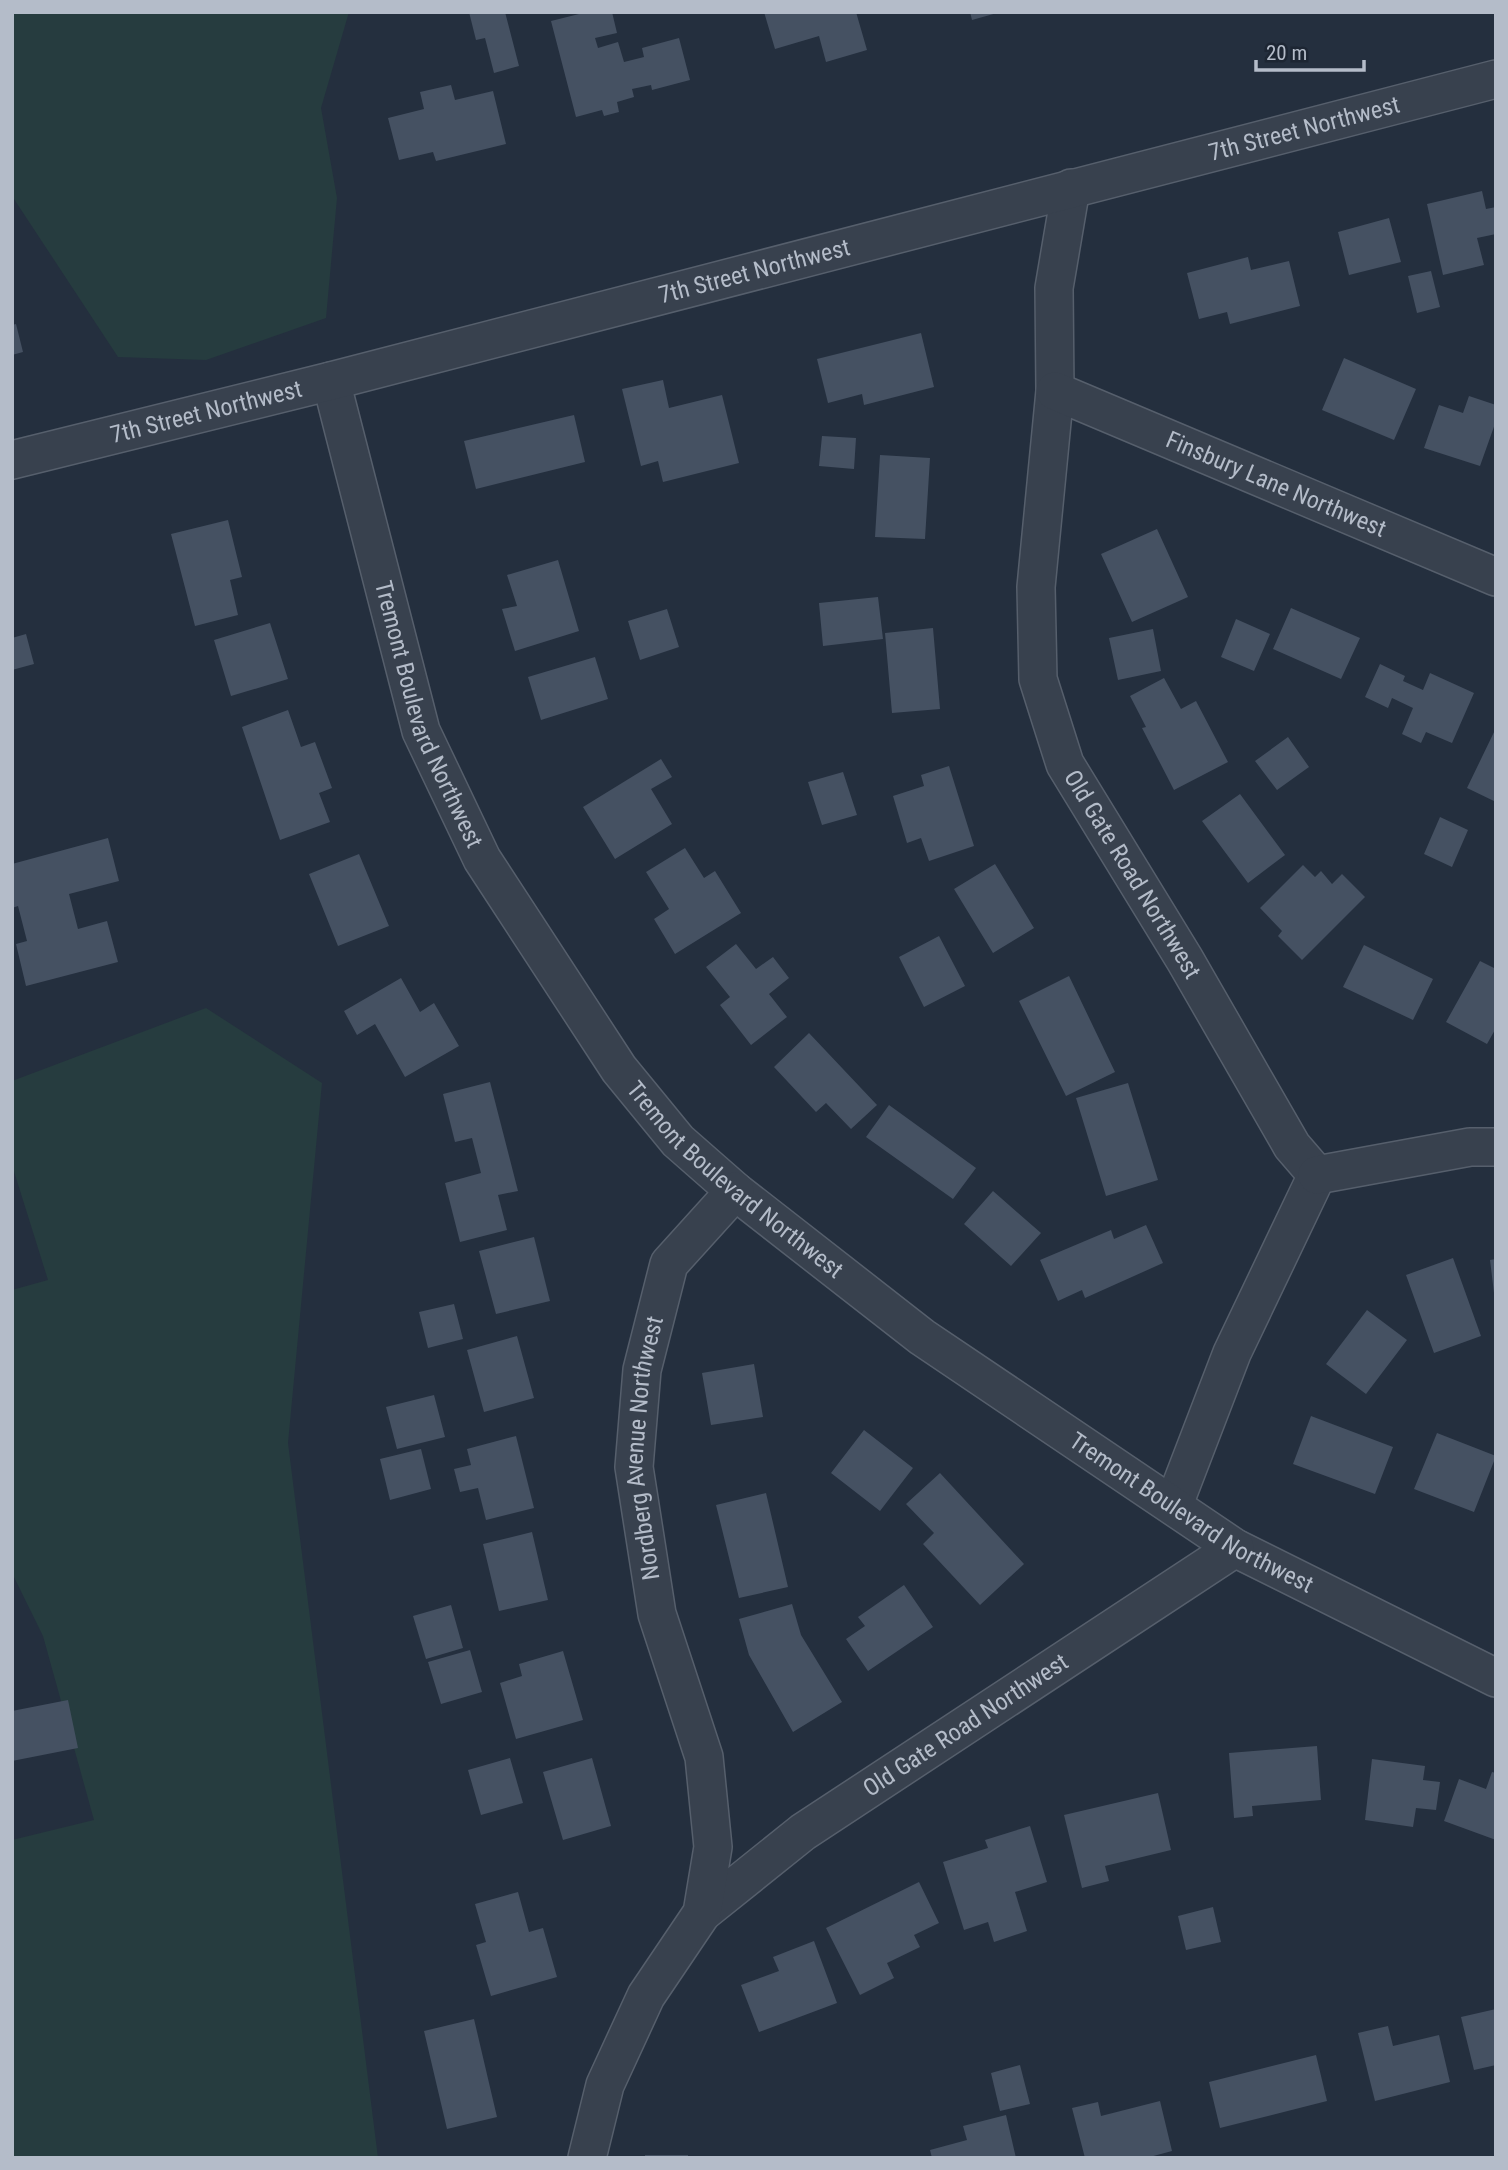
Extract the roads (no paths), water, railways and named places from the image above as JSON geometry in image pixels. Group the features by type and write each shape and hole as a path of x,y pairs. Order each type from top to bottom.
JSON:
{"street":[{"name":"7th Street Northwest","path":"12,460 331,381 1496,79"},
{"name":"Old Gate Road Northwest","path":"1071,188 1064,213 1054,288 1055,391 1036,587 1038,679 1065,764 1185,960 1272,1114 1292,1146 1317,1175"},
{"name":"Tremont Boulevard Northwest","path":"331,381 421,731 482,859 619,1069 678,1141 735,1191 922,1337 1174,1504 1235,1548 1496,1678"},
{"name":"Finsbury Lane Northwest","path":"1055,391 1496,577"},
{"path":"1174,1504 1232,1353 1317,1175 1470,1147 1496,1147"},
{"name":"Nordberg Avenue Northwest","path":"587,2158 605,2085 646,1996 702,1913 713,1847 704,1757 657,1614 634,1467 642,1370 669,1264 735,1191"},
{"name":"Old Gate Road Northwest","path":"702,1913 803,1832 1235,1548"}]}
